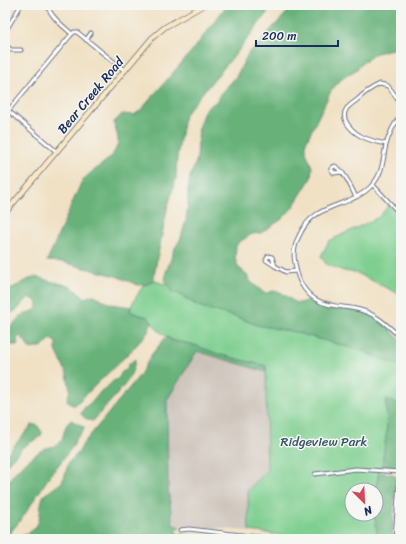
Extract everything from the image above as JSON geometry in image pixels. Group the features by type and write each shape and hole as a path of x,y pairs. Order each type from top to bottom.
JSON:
{"street":[{"path":"5,32 21,5"},
{"path":"47,5 57,21 72,34"},
{"name":"Bear Creek Road","path":"5,213 152,38 159,31 204,5"},
{"path":"57,152 7,110 72,34 77,32 124,71"},
{"path":"86,40 91,33"},
{"path":"5,44 11,50 21,50"},
{"path":"386,144 368,139 356,133 345,120 345,112 348,107 359,98 380,84 388,86 401,103"},
{"path":"401,115 391,130 386,144 380,173 373,185 356,197 322,210 306,223 296,244 294,257 296,271 300,281 305,289 315,299 328,304 372,314 385,322 401,338"},
{"path":"342,172 348,179 356,197"},
{"path":"373,185 401,215"},
{"path":"275,266 286,272 296,271"},
{"path":"395,539 401,456"},
{"path":"315,474 356,469 400,472"},
{"path":"180,530 189,529 277,539"}],"shaded area":[{"path":"197,351 266,372 267,471 248,490 249,531 173,525 168,489 167,400"}],"green space":[{"path":"227,5 273,5 238,51 188,110 184,117 177,157 176,179 167,209 153,280 148,284 138,285 116,276 62,262 47,261 81,183 86,177 110,158 117,146 118,138 114,122 122,114 134,115 141,110 196,46"},
{"path":"294,5 401,5 401,48 374,54 357,69 339,81 331,91 306,142 306,152 312,167 311,178 293,207 282,219 261,233 252,234 239,242 236,246 235,258 238,267 246,274 250,281 264,293 273,291 282,293 296,303 310,299 321,305 366,313 374,317 386,325 401,341 401,366 366,352 294,332 257,325 237,317 198,306 180,294 172,293 169,286 165,284 166,272 175,248 181,238 186,220 190,177 197,159 199,125 205,109 217,101 220,94 236,77 249,52 262,42 266,35"},
{"path":"389,205 401,217 401,295 357,273 344,271 326,264 321,256 329,241 379,217"},
{"path":"33,277 68,286 80,293 84,298 94,295 111,304 131,307 130,311 148,317 152,323 148,332 133,349 75,405 68,402 67,399 70,390 67,374 56,350 56,342 50,339 41,347 29,348 20,336 17,339 17,345 5,345 5,335 12,325 22,315 33,311 38,306 35,300 29,297 17,310 5,316 5,292"},
{"name":"Ridgeview Park","path":"153,280 169,286 170,289 198,306 207,309 237,317 257,325 294,332 366,352 401,366 401,404 386,401 387,430 382,464 377,482 344,482 344,522 375,522 377,531 375,539 290,539 281,535 249,531 248,490 267,471 266,366 221,355 191,344 174,341 157,329 148,317 130,311 132,304 144,284 150,283"},
{"path":"166,337 174,341 191,344 221,355 266,366 266,372 197,351 167,400 168,489 173,525 181,527 176,530 176,533 232,539 18,539 34,529 37,525 44,495 61,483 69,462 79,452 83,444 140,375 152,354"},
{"path":"135,359 134,367 125,384 95,419 91,421 83,416 81,414 84,408 94,400 101,391 113,381 118,379 122,372 126,370 129,364"},
{"path":"386,400 401,404 400,448 397,464 394,469 380,469 387,430"},
{"path":"71,420 85,428 47,480 23,517 5,539 5,485 17,470 34,455 44,449 58,444 62,439 66,426"},
{"path":"32,425 37,425 42,432 41,436 23,447 5,466 5,456"},
{"path":"379,472 396,476 392,539 375,539 377,531 375,522 384,522 384,482 377,482"}]}
